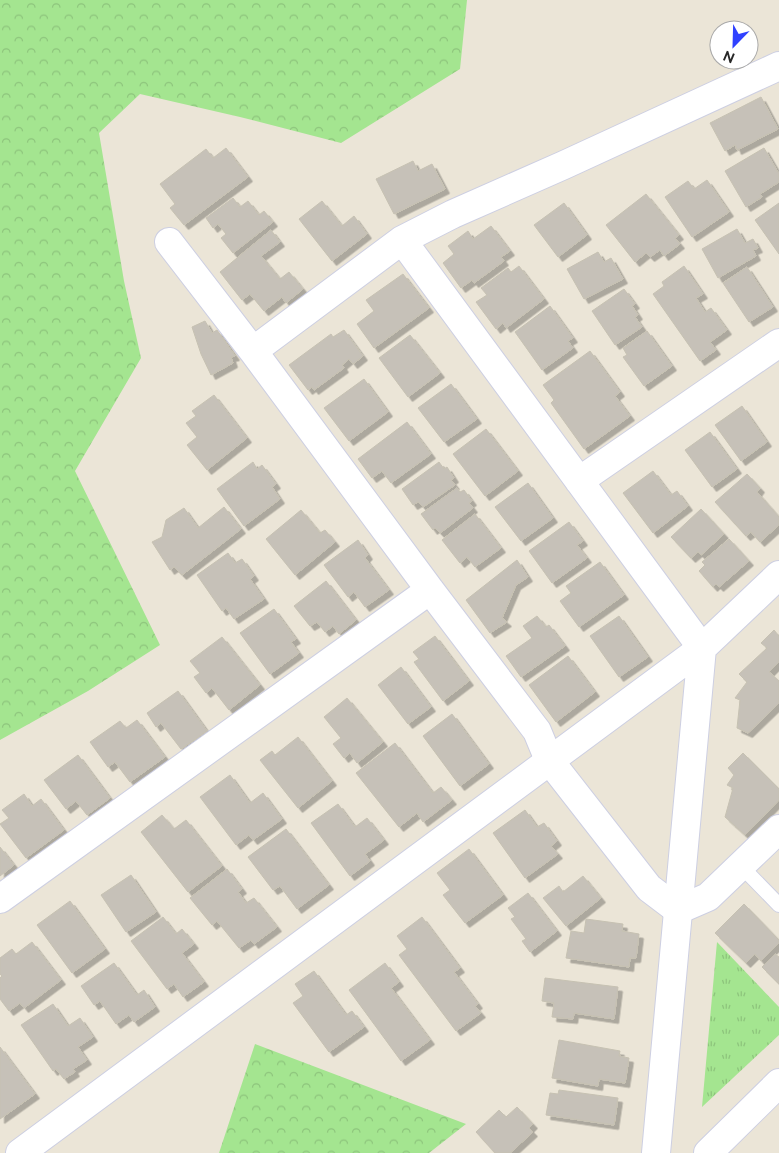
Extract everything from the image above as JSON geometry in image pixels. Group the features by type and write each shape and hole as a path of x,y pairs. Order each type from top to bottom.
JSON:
{"street":[{"path":"253,352 402,240 453,214 778,69"},
{"path":"402,240 702,648 656,1153"},
{"path":"169,242 537,731 549,760 649,888 678,910"},
{"path":"579,481 779,343"},
{"path":"20,1153 702,648 779,575"},
{"path":"0,899 430,590"},
{"path":"678,910 708,898 779,829"},
{"path":"708,1153 779,1083"}],"lane":[{"path":"740,866 779,906"}],"green space":[{"path":"0,0 467,0 460,69 341,143 140,94 99,133 124,281 141,358 75,471 160,645 88,691 0,740"},
{"path":"717,942 779,1007 779,1035 702,1107"},
{"path":"255,1044 466,1124 429,1153 219,1153"}],"building":[{"path":"761,97 778,129 737,150 735,145 725,151 710,123"},
{"path":"226,148 248,177 184,225 170,208 175,204 160,184 206,149 213,158"},
{"path":"764,148 779,174 779,182 760,194 762,197 746,207 725,171"},
{"path":"413,161 418,171 432,164 445,189 394,214 376,179"},
{"path":"707,180 729,212 692,237 665,197 688,181 694,189"},
{"path":"646,194 679,235 675,238 680,244 664,256 660,250 650,257 646,253 635,262 606,225"},
{"path":"233,198 240,207 248,201 259,215 264,211 273,222 233,253 221,238 226,234 218,224 213,228 206,218"},
{"path":"322,201 342,226 354,216 367,234 332,261 299,219"},
{"path":"564,203 587,235 558,257 534,225"},
{"path":"779,203 779,254 755,220"},
{"path":"491,226 510,251 501,257 504,261 474,283 472,280 461,288 443,263 454,254 448,246 468,231 473,239"},
{"path":"737,229 745,243 753,239 758,248 753,250 756,256 718,278 702,249"},
{"path":"271,230 280,242 261,256 280,279 289,272 303,289 286,303 282,297 264,311 250,294 242,300 220,272"},
{"path":"598,252 604,262 611,258 623,279 584,299 567,269"},
{"path":"519,266 544,299 506,328 503,323 496,329 476,302 487,295 481,288 508,268 511,272"},
{"path":"684,266 703,294 696,298 705,312 711,308 727,330 710,342 716,350 700,361 653,294 664,286 662,282"},
{"path":"747,267 773,307 749,322 723,283"},
{"path":"403,274 429,308 374,348 357,324 374,311 366,300"},
{"path":"624,289 635,304 632,306 638,315 635,317 642,327 615,345 592,311"},
{"path":"550,306 573,338 568,341 573,348 542,370 515,332"},
{"path":"205,321 212,333 217,330 235,356 231,357 233,363 211,375 201,354 192,327"},
{"path":"344,330 363,356 353,364 349,359 342,365 344,368 314,390 312,387 308,390 289,365 331,334 333,337"},
{"path":"647,331 672,366 644,386 623,357 627,355 623,348"},
{"path":"410,335 440,373 408,397 379,358"},
{"path":"590,351 620,392 615,396 630,416 584,449 551,403 554,400 543,385"},
{"path":"364,379 388,412 349,441 324,408"},
{"path":"451,384 477,419 444,442 418,408"},
{"path":"214,395 247,438 207,470 187,445 197,437 186,423 196,416 192,411"},
{"path":"742,406 767,442 741,461 715,425"},
{"path":"407,422 431,454 391,483 382,471 372,478 358,459"},
{"path":"486,429 518,471 485,496 453,454"},
{"path":"710,432 737,469 712,487 685,450"},
{"path":"253,462 257,469 262,465 276,484 272,487 280,499 244,526 217,489"},
{"path":"439,462 444,469 447,467 454,478 451,480 455,485 423,507 418,502 413,505 402,489"},
{"path":"653,471 671,495 677,491 688,506 653,533 623,493"},
{"path":"747,474 760,488 757,492 779,517 779,525 760,542 751,532 746,536 715,502"},
{"path":"528,483 553,518 521,541 495,507"},
{"path":"457,488 460,492 464,490 472,501 469,503 473,508 440,533 435,528 433,530 421,514"},
{"path":"224,507 241,529 182,575 174,567 170,570 152,542 162,537 166,520 184,508 198,528"},
{"path":"701,509 724,534 701,555 698,552 691,558 671,537"},
{"path":"301,510 320,533 325,530 335,542 295,575 266,539"},
{"path":"475,514 501,548 475,567 467,557 460,563 442,540"},
{"path":"569,522 583,541 577,545 587,558 552,583 529,551"},
{"path":"729,539 749,561 719,587 716,584 713,587 699,571 705,565 702,562"},
{"path":"358,540 368,555 365,558 389,590 365,607 354,592 348,597 324,565"},
{"path":"228,553 235,563 242,559 254,576 250,579 264,599 234,619 226,608 222,611 197,575"},
{"path":"517,560 528,577 516,585 502,618 507,622 490,633 466,600"},
{"path":"600,562 624,595 579,627 560,601 571,593 566,586"},
{"path":"326,581 356,620 339,634 333,626 325,632 317,622 310,626 294,606"},
{"path":"274,609 296,639 291,642 299,653 270,674 240,633"},
{"path":"537,616 546,627 549,625 565,646 521,677 506,656 532,638 523,626"},
{"path":"619,616 648,657 619,677 590,636"},
{"path":"774,630 779,636 779,662 769,672 779,681 779,703 748,733 737,728 740,700 735,698 747,682 739,674 767,648 761,643"},
{"path":"435,636 469,681 443,701 414,662 419,659 413,652"},
{"path":"222,637 260,685 229,710 212,688 206,693 194,677 200,673 190,661"},
{"path":"568,656 595,692 556,722 529,685"},
{"path":"401,667 431,707 408,724 378,685"},
{"path":"178,691 207,731 181,749 161,723 156,727 147,713"},
{"path":"347,698 383,742 357,763 350,753 344,758 333,744 341,738 324,717"},
{"path":"452,714 489,764 460,786 423,736"},
{"path":"137,720 165,757 130,782 115,762 108,767 90,742 120,721 126,728"},
{"path":"298,737 332,781 298,808 260,760 272,751 275,755"},
{"path":"395,743 433,793 441,787 452,800 423,822 417,813 399,827 356,773"},
{"path":"743,753 779,789 779,800 745,835 725,817 733,788 727,785 734,775 728,768"},
{"path":"78,755 110,798 87,815 76,801 66,809 44,780"},
{"path":"230,775 250,803 263,793 282,819 253,840 249,835 236,845 200,797"},
{"path":"24,794 32,806 41,799 64,830 26,858 0,824 9,818 2,810"},
{"path":"338,804 355,827 367,818 384,840 365,854 370,861 350,876 311,823"},
{"path":"525,810 537,827 544,823 557,841 551,846 558,854 525,878 493,833"},
{"path":"162,815 174,829 186,820 222,866 188,892 141,832"},
{"path":"286,829 329,885 297,909 280,886 273,890 248,857"},
{"path":"0,847 14,865 0,876"},
{"path":"469,849 503,895 465,923 443,895 450,890 437,873"},
{"path":"227,869 242,889 238,892 246,903 254,898 277,927 254,944 251,940 239,948 217,921 212,925 190,898"},
{"path":"131,875 156,912 126,932 101,895"},
{"path":"583,876 601,898 566,926 543,898 559,886 563,892"},
{"path":"528,893 557,931 530,952 522,941 526,939 511,919 515,917 508,908"},
{"path":"70,901 105,949 72,973 37,925"},
{"path":"744,904 779,940 779,943 761,961 755,954 746,963 715,933"},
{"path":"163,917 176,934 182,929 194,944 182,953 204,982 183,997 174,984 167,989 131,941"},
{"path":"422,917 460,968 454,972 478,1004 475,1006 481,1013 456,1031 399,955 407,949 397,936"},
{"path":"586,919 623,924 622,931 639,934 636,958 630,958 629,967 566,958 571,931 584,933"},
{"path":"32,942 61,980 24,1008 20,1003 9,1011 0,999 0,978 2,976 0,974 0,958 12,949 16,954"},
{"path":"775,954 779,957 779,984 762,967"},
{"path":"114,963 137,995 144,990 155,1007 134,1022 129,1015 116,1024 100,1001 94,1005 81,986"},
{"path":"385,963 399,982 391,988 430,1040 401,1061 349,990"},
{"path":"314,971 346,1015 352,1011 364,1027 329,1052 293,1003 303,996 295,984"},
{"path":"545,978 618,987 614,1019 574,1013 573,1019 552,1017 554,1003 542,1001"},
{"path":"53,1004 68,1026 80,1018 93,1037 78,1047 87,1060 73,1069 75,1072 64,1079 56,1069 53,1071 21,1025"},
{"path":"559,1040 620,1051 619,1056 629,1058 625,1083 599,1079 598,1086 552,1078"},
{"path":"0,1047 35,1094 0,1119"},
{"path":"559,1090 618,1098 614,1125 546,1115 550,1093 558,1094"},
{"path":"517,1107 533,1124 529,1128 533,1132 510,1153 495,1153 476,1132 499,1110 506,1117"}]}
